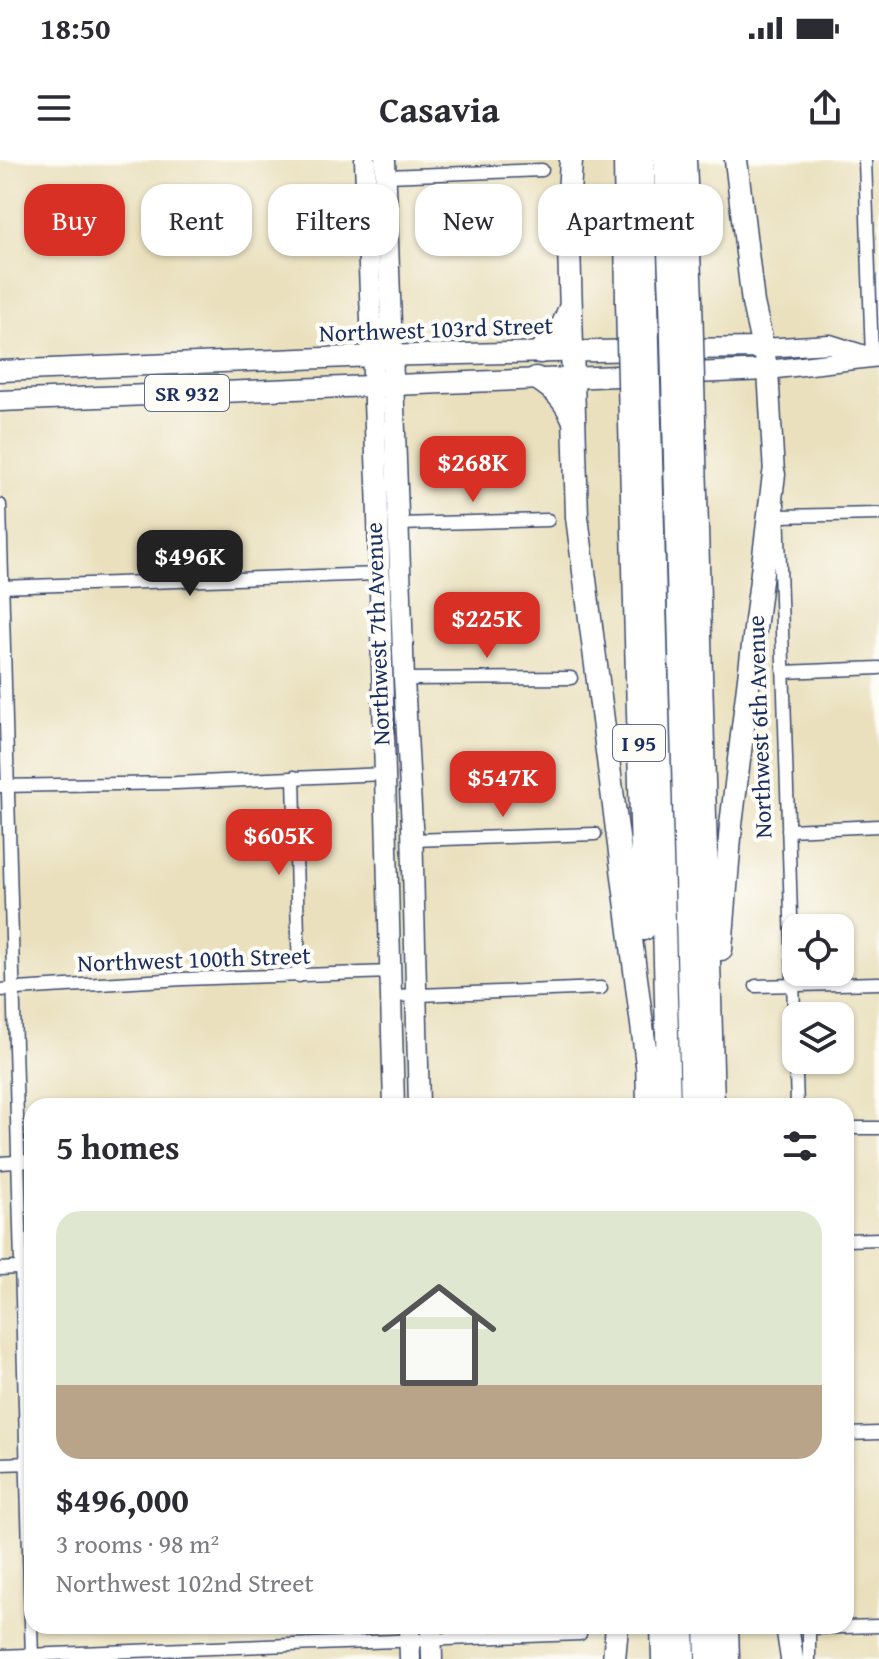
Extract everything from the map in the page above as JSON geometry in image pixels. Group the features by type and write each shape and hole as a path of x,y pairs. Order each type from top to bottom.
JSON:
{"highway":[{"path":"571,160 568,211 577,517 647,1064"},
{"name":"I 95","path":"625,160 637,301 640,422 648,1098"},
{"path":"637,301 643,160"},
{"path":"665,160 681,300"},
{"path":"685,160 681,300 692,1098"},
{"path":"736,160 753,303 766,359"},
{"path":"540,352 561,329 571,305"},
{"path":"536,378 554,389 566,402 575,425"},
{"path":"684,421 713,1098"},
{"path":"640,422 669,1098"},
{"path":"712,1062 731,825 774,474"},
{"path":"614,1659 616,1634"},
{"path":"662,1634 663,1659"},
{"path":"683,1634 684,1659"},
{"path":"706,1634 707,1659"},
{"path":"727,1634 728,1659"},
{"path":"792,1659 799,1634"}],"main road":[{"name":"Northwest 7th Avenue","path":"365,160 398,524 413,840 419,1098"},
{"name":"Northwest 7th Avenue","path":"382,356 386,168"},
{"name":"Northwest 103rd Street","path":"0,401 574,376 766,359 830,344 875,357"},
{"name":"Northwest 103rd Street","path":"0,371 573,351 766,359"},
{"name":"Northwest 6th Avenue","path":"766,359 774,474"},
{"name":"Northwest 7th Avenue","path":"384,385 379,574 394,1098"},
{"path":"379,574 389,597 391,661 404,679"},
{"path":"385,774 398,794 400,869 413,892"}],"street":[{"path":"865,160 875,357"},
{"path":"386,168 542,170"},
{"name":"Northwest 6th Avenue","path":"774,474 779,516 790,914"},
{"path":"0,505 5,786 15,990 18,1162 24,1242"},
{"path":"779,516 879,514"},
{"path":"398,524 548,520"},
{"path":"2,587 379,574"},
{"path":"784,672 879,668"},
{"path":"404,679 571,678"},
{"path":"5,786 385,774"},
{"path":"294,777 299,976"},
{"path":"788,830 879,826"},
{"path":"413,840 595,834"},
{"name":"Northwest 100th Street","path":"0,990 183,979 391,972"},
{"path":"854,984 879,983"},
{"path":"756,986 782,986"},
{"name":"Northwest 6th Avenue","path":"792,986 797,1098"},
{"path":"392,996 601,988"},
{"path":"854,1128 879,1128"},
{"path":"0,1163 24,1162"},
{"path":"854,1240 879,1239"},
{"path":"0,1269 24,1268"},
{"path":"854,1434 879,1433"},
{"path":"0,1464 24,1463"},
{"path":"854,1626 879,1626"},
{"path":"32,1634 32,1656"},
{"path":"0,1656 580,1634"},
{"path":"803,1634 809,1659"},
{"path":"324,1644 324,1659"}]}
